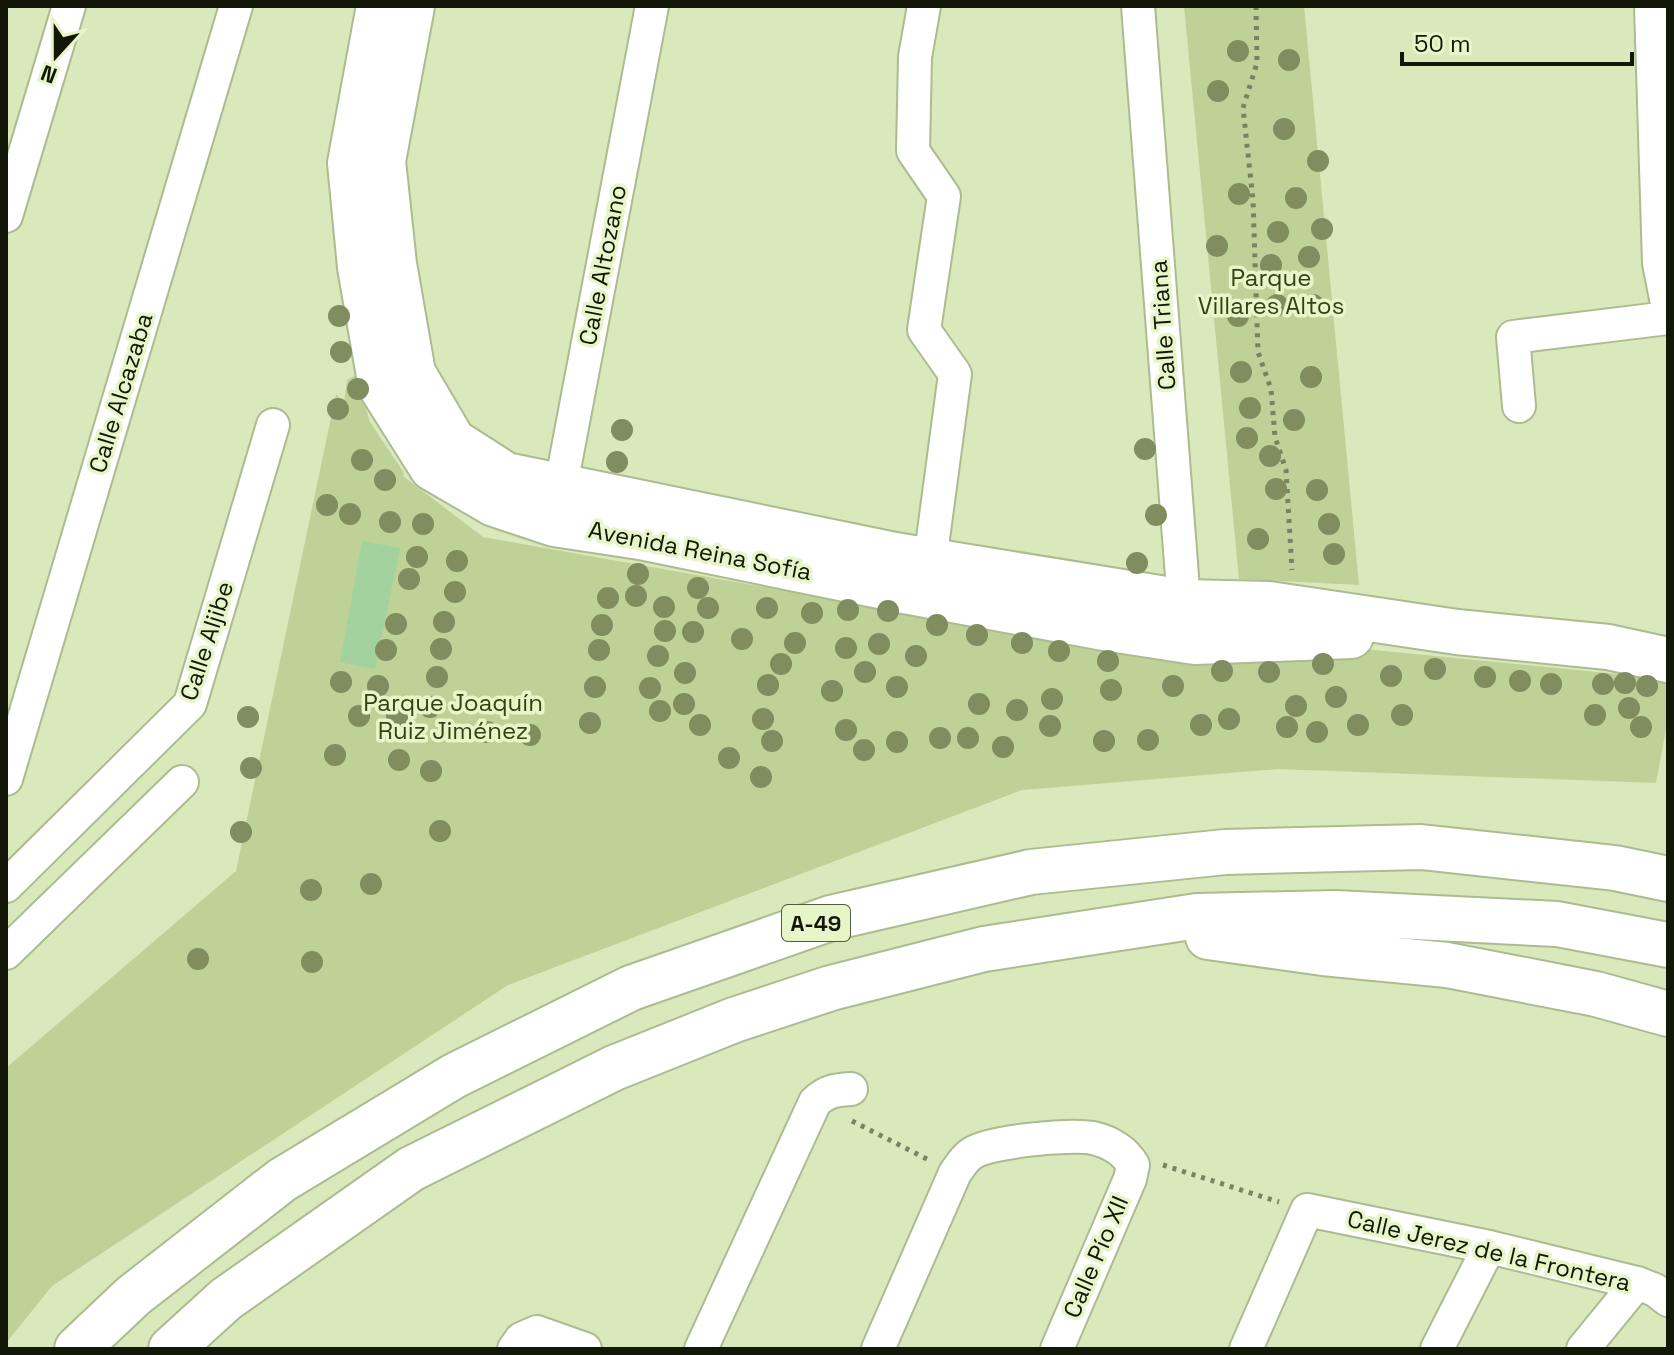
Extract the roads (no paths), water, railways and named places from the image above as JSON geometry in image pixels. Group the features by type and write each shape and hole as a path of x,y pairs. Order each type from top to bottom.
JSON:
{"main road":[{"name":"Avenida Reina Sofía","path":"379,6 350,163 360,267 381,387 432,468 494,504 558,505 930,561 1190,622 1269,604 1457,632 1608,647 1668,660"},
{"name":"Avenida Reina Sofía","path":"412,6 383,161 394,264 413,373 453,441 506,475 558,505 640,537 920,594 1190,622 1457,632"},
{"name":"A-49","path":"77,1349 133,1296 282,1180 454,1076 631,988 831,918 1031,872 1225,852 1421,847 1615,868 1668,879"},
{"path":"171,1349 226,1299 411,1169 614,1068 734,1020 831,988 984,949 1197,916 1335,913 1557,924 1668,945"},
{"path":"1126,926 1323,953 1447,965 1596,994 1668,1014"}],"street":[{"path":"6,216 69,6"},
{"name":"Calle Alcazaba","path":"6,779 236,6"},
{"name":"Calle Altozano","path":"558,505 652,6"},
{"path":"924,6 915,57 913,151 944,196 924,330 955,374 930,561"},
{"name":"Calle Triana","path":"1138,6 1190,622"},
{"path":"1651,6 1659,263 1668,309"},
{"path":"1519,406 1513,337 1668,318"},
{"name":"Calle Aljibe","path":"6,886 190,704 273,425"},
{"path":"6,953 182,782"},
{"path":"701,1349 815,1102 832,1090 851,1105"},
{"name":"Calle Pío XII","path":"878,1349 942,1166 988,1146 1081,1137 1108,1143 1128,1156 1133,1165 1130,1179 1057,1349"},
{"name":"Calle Jerez de la Frontera","path":"1246,1349 1300,1208 1489,1247 1637,1283 1655,1290 1668,1300"},
{"path":"1437,1349 1489,1247"},
{"path":"1583,1349 1637,1283"},
{"path":"514,1349 521,1339 537,1332 585,1349"}],"park label":[{"name":"Parque Villares Altos","path":"1271,292"},
{"name":"Parque Joaquín Ruiz Jiménez","path":"453,717"}]}
